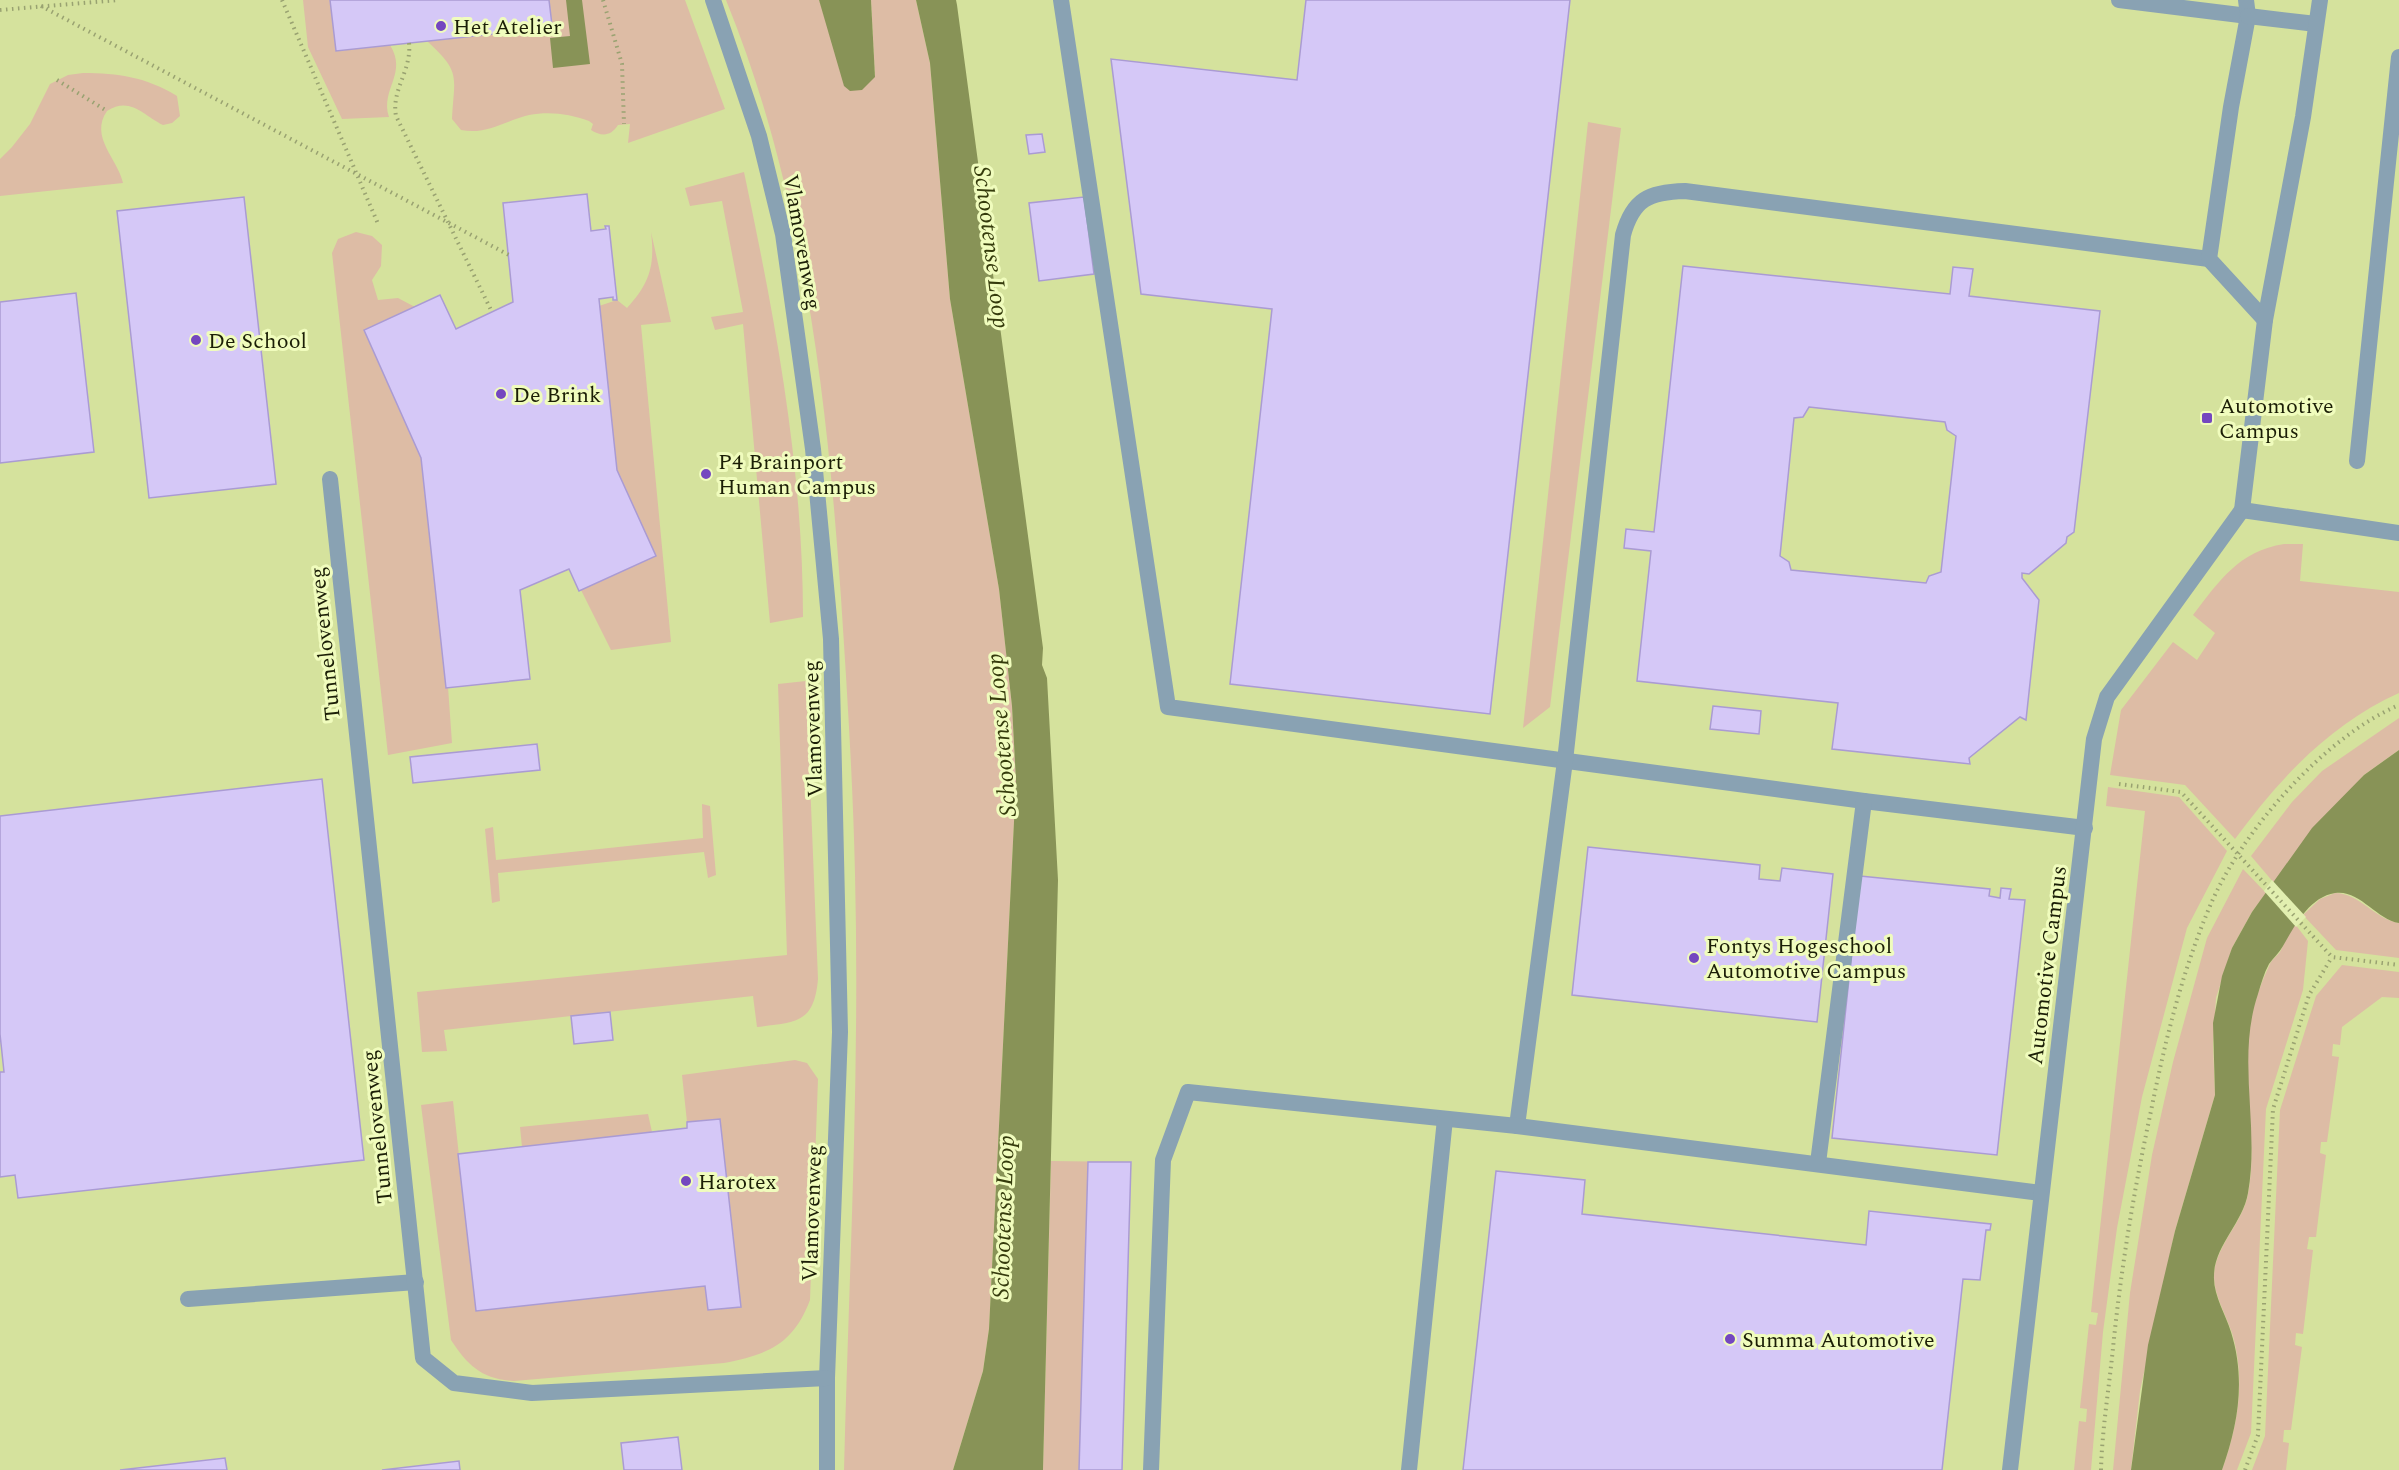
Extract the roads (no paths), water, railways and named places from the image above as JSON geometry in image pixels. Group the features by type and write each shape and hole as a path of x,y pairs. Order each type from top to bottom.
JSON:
{"street":[{"name":"Vlamovenweg","path":"713,0 759,136 783,234 813,449 831,639 840,1032 827,1378 827,1470"},
{"path":"1061,0 1168,707 1864,801 2085,828"},
{"path":"2120,0 2247,8 2316,24"},
{"name":"Automotive Campus","path":"2010,1470 2094,739 2107,697 2242,510 2265,320 2303,117 2320,0"},
{"path":"2209,259 2247,8"},
{"path":"2357,461 2399,57"},
{"path":"1517,1126 1565,761 1623,235 1628,217 1640,202 1658,192 1685,191 2209,259 2265,320"},
{"name":"Tunnelovenweg","path":"330,479 423,1358 454,1383 532,1393 827,1378"},
{"path":"2242,510 2399,532"},
{"path":"1818,1163 1864,801"},
{"path":"1151,1470 1163,1160 1188,1092 1517,1126 2041,1193"},
{"path":"1409,1470 1445,1119"},
{"path":"188,1299 416,1282"}],"water":[{"path":"566,0 582,0 590,64 553,68 550,38 570,36"},
{"path":"819,0 871,0 875,77 862,90 850,91 844,86"},
{"name":"Schootense Loop","path":"916,0 956,0 957,5 1043,648 1042,665 1047,678 1058,880 1043,1470 953,1470 983,1371 989,1329 1016,781 1012,706 999,589 950,299 930,63"},
{"path":"2399,750 2399,923 2383,916 2352,895 2335,893 2317,900 2303,914 2269,964 2261,982 2252,1018 2248,1068 2252,1143 2248,1193 2241,1214 2223,1244 2215,1265 2214,1276 2218,1298 2236,1350 2239,1385 2236,1419 2222,1470 2131,1470 2148,1345 2175,1231 2215,1095 2213,1023 2222,976 2232,948 2252,912 2312,828 2364,775"}],"place":[{"name":"Het Atelier","path":"441,26"},
{"name":"De School","path":"196,340"},
{"name":"De Brink","path":"501,394"},
{"name":"Automotive Campus","path":"2207,418"},
{"name":"P4 Brainport Human Campus","path":"706,474"},
{"name":"Fontys Hogeschool Automotive Campus","path":"1694,958"},
{"name":"Harotex","path":"686,1181"},
{"name":"Summa Automotive","path":"1730,1339"}]}
